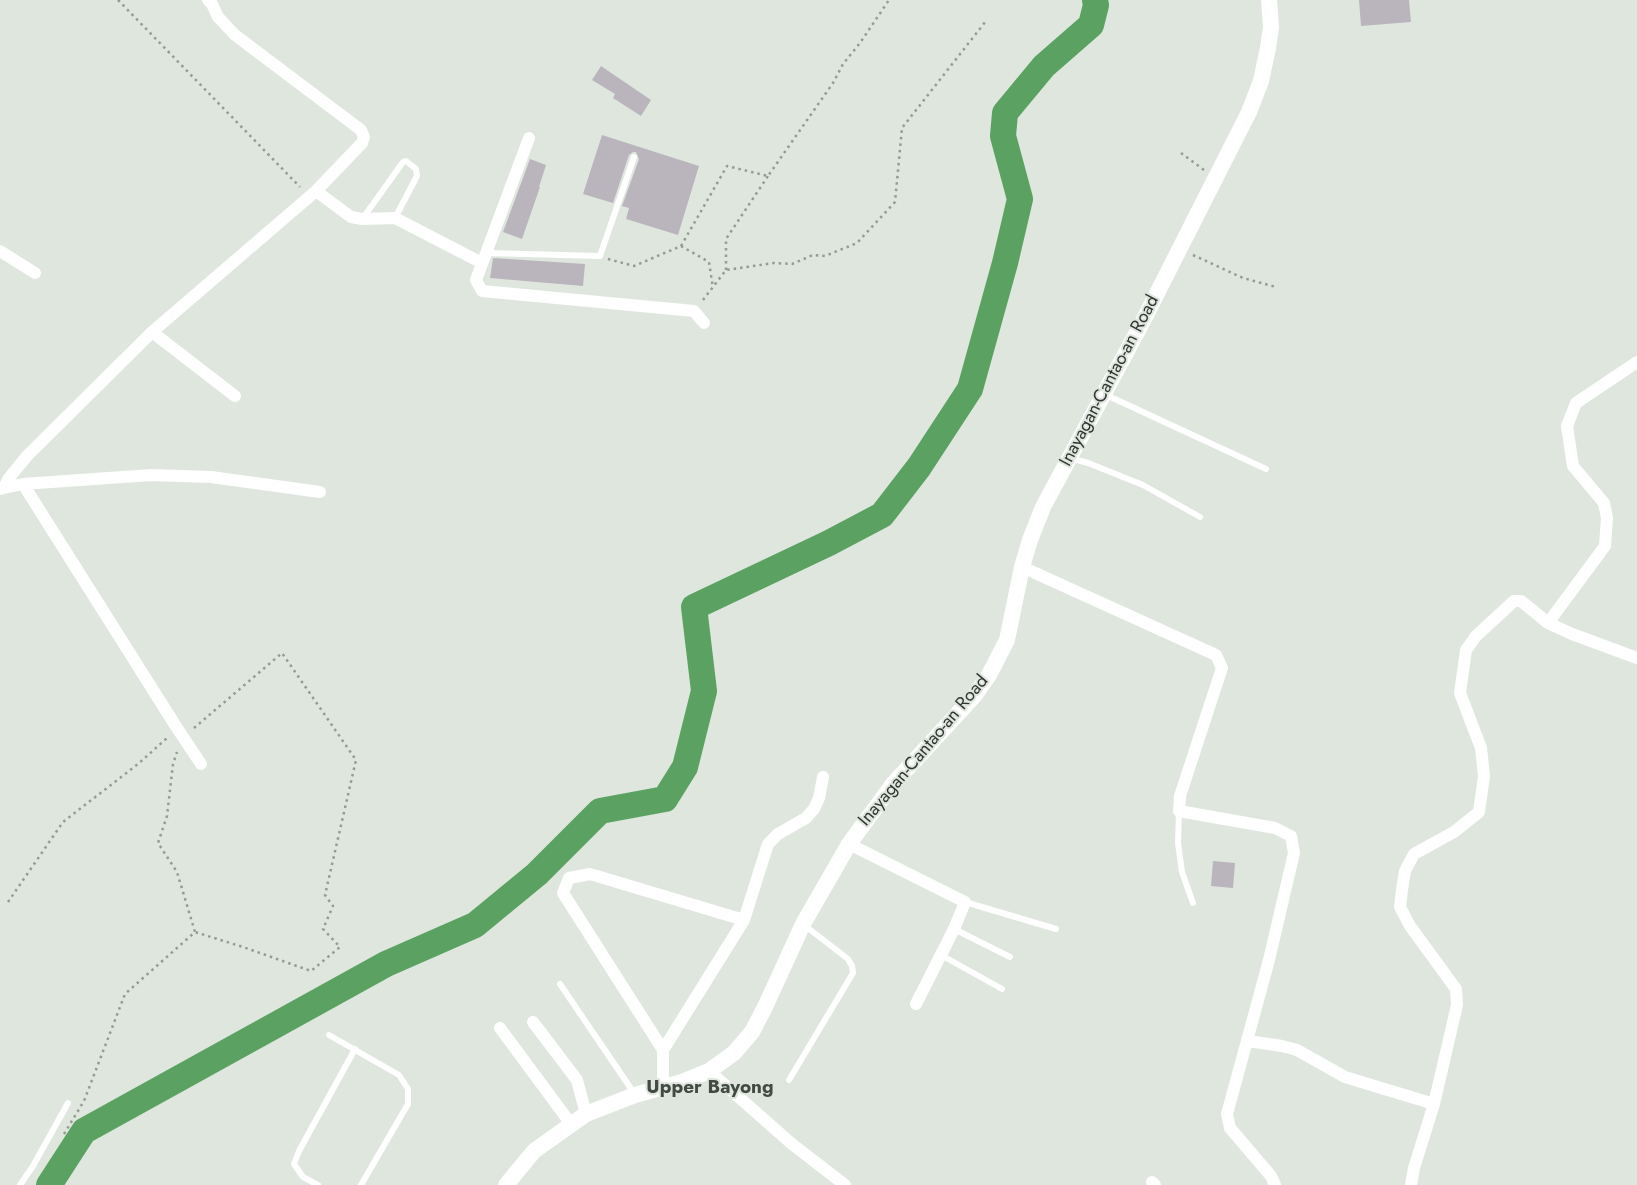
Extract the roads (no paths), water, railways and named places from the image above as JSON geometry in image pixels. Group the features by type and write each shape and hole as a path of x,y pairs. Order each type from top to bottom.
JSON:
{"street":[{"name":"Inayagan-Cantao-an Road","path":"512,1181 534,1152 586,1114 635,1094 663,1088 709,1071 734,1053 752,1032 803,924 849,844 893,784 975,695 988,675 1007,640 1022,567 1043,507 1180,249 1249,112 1261,81 1268,48 1271,27 1268,0"},
{"path":"2,488 27,456 152,332 313,194 362,143 364,137 361,130 235,35 218,17 212,1"},
{"path":"529,138 476,280 482,291 694,310 704,324"},
{"path":"313,194 351,217 362,219 395,218 484,258"},
{"path":"0,251 35,272"},
{"path":"152,332 235,396"},
{"path":"1548,623 1605,546 1607,518 1604,503 1573,466 1567,426 1576,403 1637,362"},
{"path":"2,488 23,484 151,475 211,477 320,492"},
{"path":"23,484 201,764"},
{"path":"1022,567 1216,655 1222,668 1188,769 1180,796 1179,811 1275,828 1291,836 1294,853 1269,960 1227,1114 1230,1128 1261,1162 1275,1185"},
{"path":"1410,1185 1434,1104 1457,1005 1456,989 1410,926 1400,907 1405,871 1414,854 1454,832 1479,812 1484,776 1481,748 1460,694 1466,650 1476,636 1514,601 1521,601 1548,623 1637,658"},
{"path":"663,1088 663,1050 744,920 768,844 778,834 806,818 814,809 819,798 823,777"},
{"path":"849,844 965,902 954,929 916,1004"},
{"path":"663,1050 563,893 569,878 590,874 744,920"},
{"path":"533,1022 577,1080 586,1114"},
{"path":"500,1028 571,1124"},
{"path":"1248,1041 1297,1050 1345,1077 1434,1104"},
{"path":"709,1071 792,1144 845,1185"}],"lane":[{"path":"484,258 600,256 634,157"},
{"path":"362,219 402,162 406,161 416,169 417,176 395,218"},
{"path":"1103,394 1266,468"},
{"path":"1069,458 1088,463 1143,484 1200,517"},
{"path":"1179,811 1178,843 1182,872 1193,903"},
{"path":"965,902 1056,930"},
{"path":"789,1080 853,973 848,959 803,924"},
{"path":"954,929 1010,957"},
{"path":"941,955 1002,989"},
{"path":"560,984 635,1094"},
{"path":"329,1035 399,1075 408,1089 408,1104 361,1185"},
{"path":"318,1185 303,1177 294,1164 299,1151 355,1049"},
{"path":"20,1185 33,1166 68,1103"}],"waterway":[{"path":"49,1185 84,1131 386,964 475,925 537,874 600,811 665,799 685,767 704,691 694,607 829,543 882,515 919,467 970,389 1005,263 1020,199 1003,136 1005,113 1044,66 1091,25 1096,5 1095,0"}],"district":[{"name":"Upper Bayong","path":"710,1088"}]}
